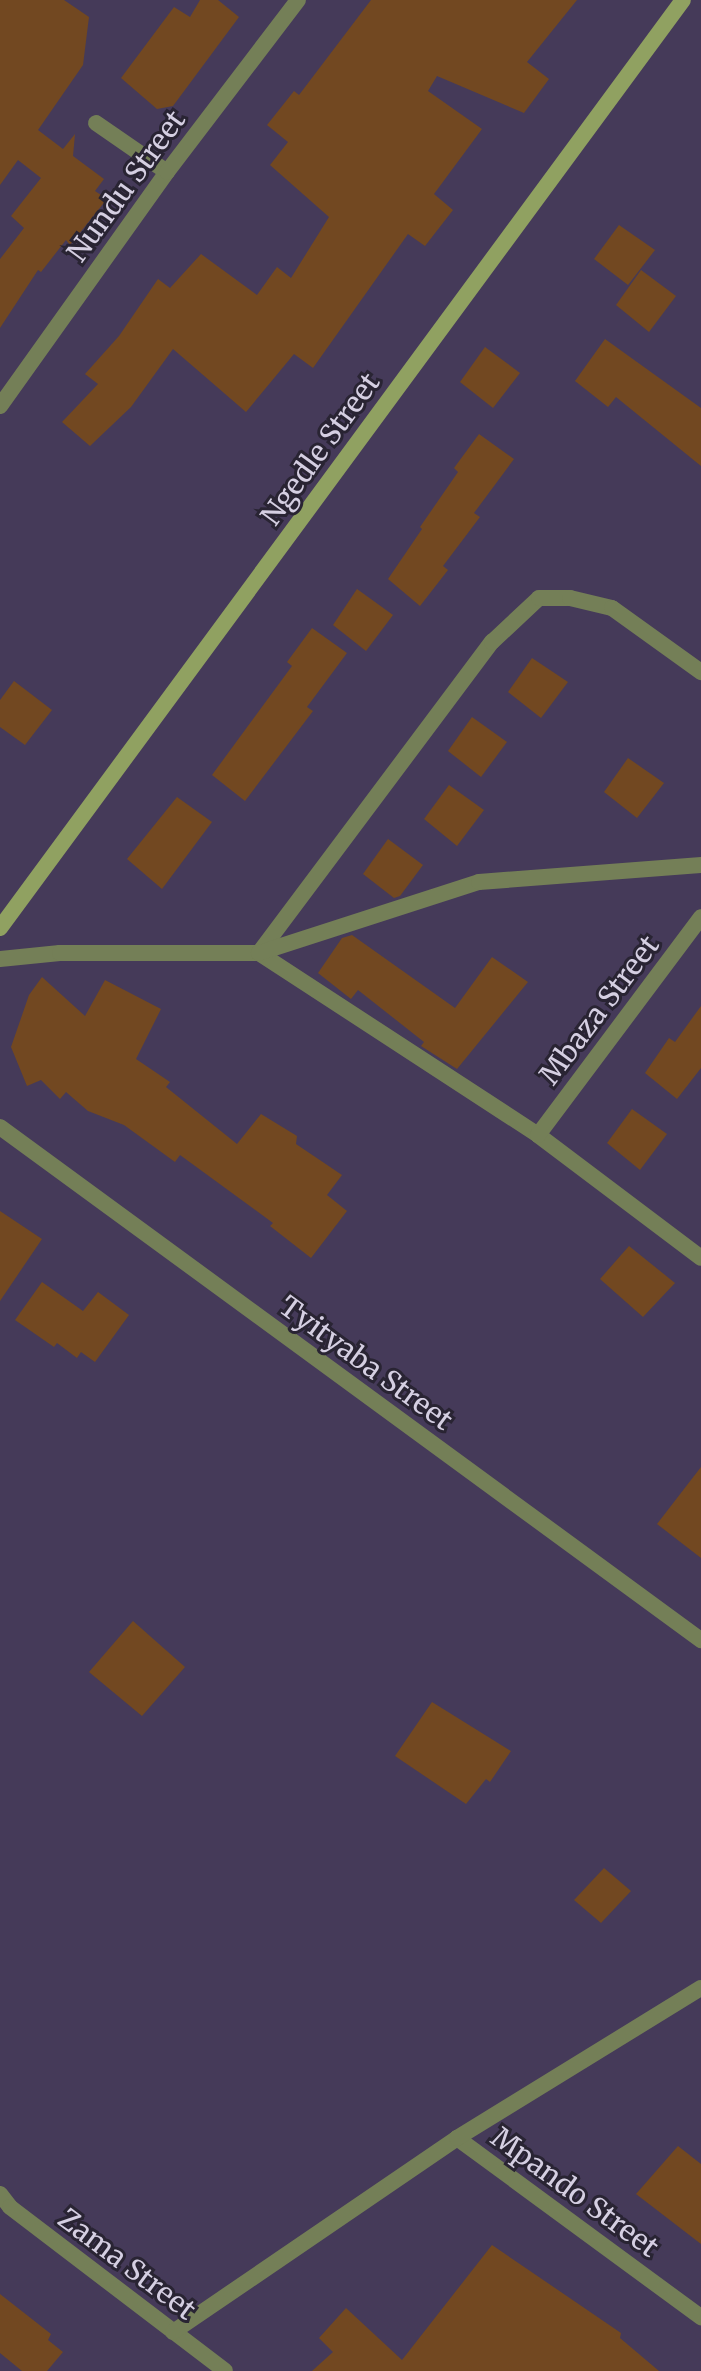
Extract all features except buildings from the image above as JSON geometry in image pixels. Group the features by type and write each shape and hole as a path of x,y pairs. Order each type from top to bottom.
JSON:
{"street":[{"name":"Nundu Street","path":"0,406 167,172 298,0"},
{"name":"Ngedle Street","path":"0,928 683,0"},
{"path":"96,123 167,172"},
{"path":"259,953 492,642 539,598 570,598 612,608 701,672"},
{"path":"0,959 60,953 259,953 479,882 701,865"},
{"name":"Mbaza Street","path":"538,1135 701,917"},
{"path":"259,953 538,1135 701,1258"},
{"name":"Tyityaba Street","path":"0,1127 701,1640"},
{"path":"173,2332 457,2138 701,1988"},
{"name":"Mpando Street","path":"457,2138 701,2317"},
{"name":"Zama Street","path":"0,2194 10,2207 225,2371"}]}
